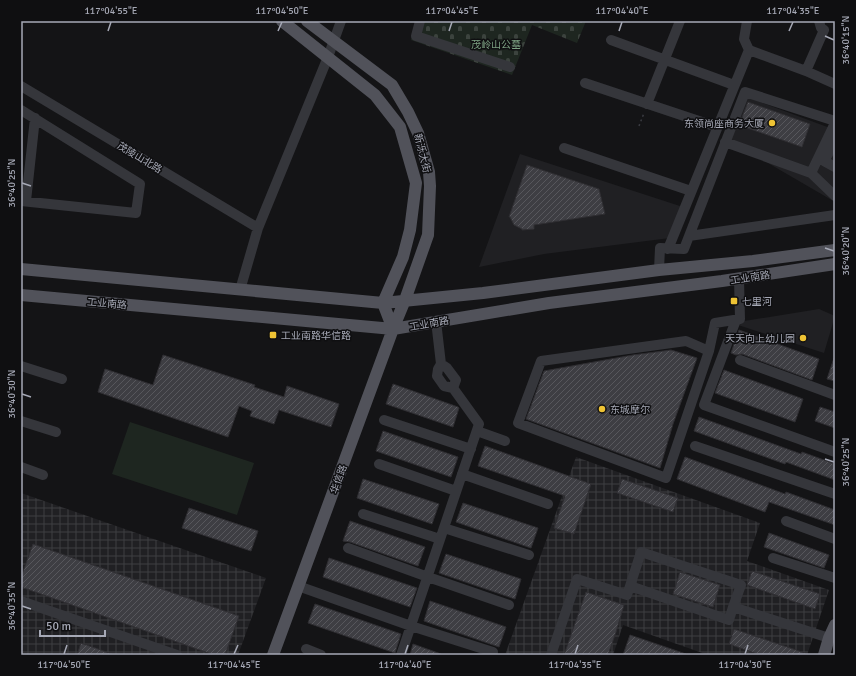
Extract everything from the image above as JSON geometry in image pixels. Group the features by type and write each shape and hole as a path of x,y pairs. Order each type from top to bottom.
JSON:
{"main road":[{"name":"新泺大街","path":"282,21 375,95 400,127 416,183 410,230 403,257 383,303"},
{"name":"新泺大街","path":"307,21 392,85 408,112 418,133 429,172 430,186 428,235 406,300 393,329"},
{"name":"工业南路","path":"21,269 383,303 483,293 659,270 753,261 835,250"},
{"name":"工业南路","path":"21,295 393,329 549,303 835,264"},
{"path":"383,303 393,329"},
{"name":"华信路","path":"273,655 393,329"},
{"path":"824,655 835,625"}],"street":[{"path":"240,290 258,228 328,57 332,41 341,21"},
{"path":"420,21 416,36 510,67"},
{"path":"647,104 680,21"},
{"path":"746,21 744,39 749,50 806,71 835,84"},
{"path":"806,71 824,30 821,28 819,21"},
{"path":"611,40 734,85"},
{"path":"668,249 749,50"},
{"path":"585,83 717,127"},
{"name":"茂陵山北路","path":"21,86 258,228"},
{"path":"659,270 660,248 684,249 745,92 835,122 811,173"},
{"path":"21,110 35,118 140,184 136,212 24,201 26,157 35,118"},
{"path":"725,142 811,173 835,196"},
{"path":"835,142 824,161 835,168"},
{"path":"564,148 691,191"},
{"path":"688,236 835,215"},
{"path":"709,351 686,341 541,361 518,424 666,478 709,351 715,323 740,319 739,278"},
{"path":"736,320 704,405 835,452"},
{"path":"401,655 479,424 452,388 456,380 447,368 441,364 436,321"},
{"path":"740,360 835,395"},
{"path":"21,366 62,379"},
{"path":"384,420 470,449"},
{"path":"21,421 56,432"},
{"path":"476,431 505,441"},
{"path":"695,446 835,494"},
{"path":"379,464 456,491"},
{"path":"21,467 43,475"},
{"path":"462,474 548,504"},
{"path":"363,514 440,539"},
{"path":"786,521 835,539"},
{"path":"444,528 529,555"},
{"path":"348,548 509,605"},
{"path":"550,655 577,579 627,595 641,552 741,585 729,620 630,586"},
{"path":"773,558 835,578"},
{"path":"298,586 411,626 492,652"},
{"path":"21,602 177,655"},
{"path":"733,607 829,638"},
{"path":"306,649 321,655"}],"path":[{"path":"639,126 647,104"}],"shaded area":[{"path":"741,95 830,128 835,119 835,202 727,139"},
{"path":"520,154 683,207 670,238 544,254 479,267"},
{"name":"天天向上幼儿园","path":"819,309 835,316 824,353 732,323"},
{"path":"576,457 760,523 747,561 829,590 807,655 708,655 623,625 613,655 505,655"},
{"path":"21,493 266,578 238,655 21,655"}],"green space":[{"name":"茂岭山公墓","path":"416,21 586,21 577,43 532,25 512,75 411,40"},
{"path":"130,422 254,463 237,515 112,474"}],"building":[{"name":"东领尚座商务大厦","path":"748,102 810,124 802,147 739,125"},
{"path":"527,165 599,189 605,214 534,225 534,229 522,230 514,225 509,217"},
{"path":"739,330 819,359 812,380 742,354 736,355 731,353"},
{"name":"东城摩尔","path":"671,350 697,358 673,424 660,468 526,419 544,371 633,355"},
{"path":"163,355 255,385 254,387 284,397 287,386 339,404 331,427 279,410 274,424 250,416 252,411 239,406 228,437 98,392 105,369 153,385"},
{"path":"835,358 835,381 827,379"},
{"path":"724,370 803,399 795,422 715,393"},
{"path":"393,384 458,407 459,408 453,427 386,404"},
{"path":"820,407 835,412 835,428 815,421"},
{"path":"699,417 801,454 802,452 835,464 835,480 786,462 785,464 694,431"},
{"path":"383,431 458,457 451,477 376,451"},
{"path":"485,446 591,484 574,534 554,528 565,496 478,466"},
{"path":"685,457 785,494 786,492 835,510 835,525 769,502 765,512 677,479"},
{"path":"363,479 439,504 432,524 357,498"},
{"path":"622,479 678,498 673,512 617,493"},
{"path":"463,503 538,528 531,548 456,522"},
{"path":"189,508 258,531 251,551 182,528"},
{"path":"350,521 425,547 418,566 350,542 343,541"},
{"path":"769,533 829,555 824,568 764,547"},
{"path":"33,544 239,616 225,655 214,655 21,587 21,577"},
{"path":"446,554 521,579 515,599 439,573"},
{"path":"329,558 417,588 410,607 323,577"},
{"path":"752,571 820,594 815,609 747,585"},
{"path":"680,572 720,585 713,607 673,594"},
{"path":"586,592 624,605 608,655 564,655"},
{"path":"430,601 506,627 499,647 424,621"},
{"path":"315,604 401,634 395,653 308,623"},
{"path":"734,629 808,654 760,655 729,644"},
{"path":"630,635 686,654 686,655 623,655"},
{"path":"81,643 112,654 112,655 77,655"},
{"path":"413,644 441,654 441,655 410,655"}],"place":[{"name":"东领尚座商务大厦","path":"772,123"},
{"name":"七里河","path":"734,301"},
{"name":"工业南路华信路","path":"273,335"},
{"name":"天天向上幼儿园","path":"803,338"},
{"name":"东城摩尔","path":"602,409"}]}
